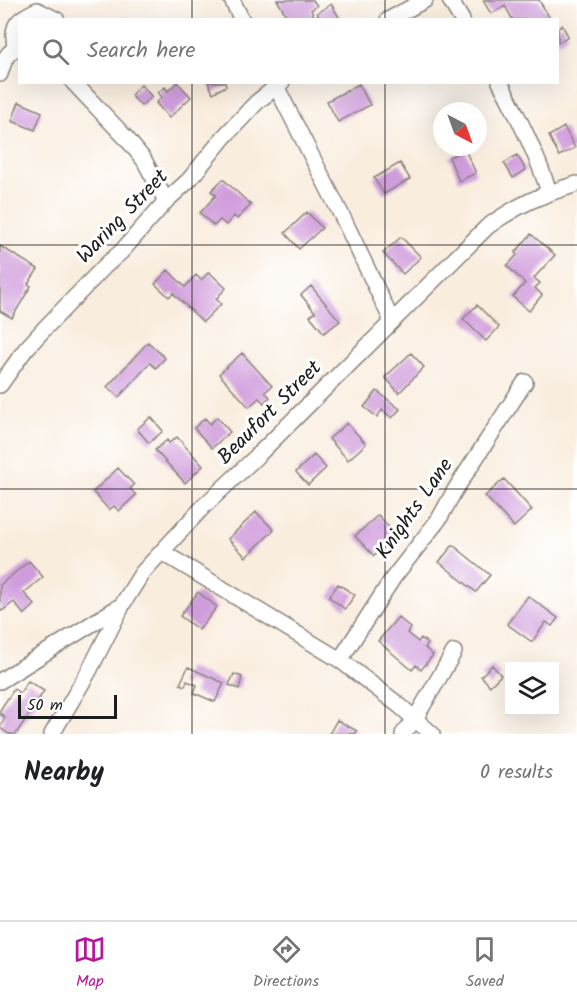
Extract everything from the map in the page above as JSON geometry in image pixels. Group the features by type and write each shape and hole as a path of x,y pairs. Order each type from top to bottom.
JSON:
{"street":[{"path":"232,0 241,18"},
{"path":"392,18 425,0"},
{"path":"450,0 461,18"},
{"path":"21,18 37,10 53,18"},
{"path":"0,74 6,54 17,48 12,31 18,21"},
{"path":"75,84 144,160 166,201"},
{"path":"277,84 392,321"},
{"name":"Waring Street","path":"0,386 25,350 45,328 121,252 166,201 189,180 224,136 277,84"},
{"path":"501,84 542,169 549,192"},
{"name":"Beaufort Street","path":"0,681 122,605 142,573 204,506 278,436 487,226 515,208 549,192 577,184"},
{"name":"Knights Lane","path":"340,660 393,578 439,519 455,490 525,382"},
{"path":"162,552 340,660 432,734"},
{"path":"52,734 89,671 122,605"},
{"path":"403,734 415,719 454,652"}],"building":[{"path":"277,0 313,0 317,6 311,10 314,16 312,18 288,18"},
{"path":"483,0 539,0 550,18 512,18 505,6 491,14"},
{"path":"331,4 339,17 320,18 317,13"},
{"path":"562,25 568,36 559,42 559,27"},
{"path":"175,84 179,84 191,97 169,118 156,103 162,97 158,93 165,87 168,91"},
{"path":"209,84 226,84 226,86 213,93"},
{"path":"359,84 370,105 338,122 327,101"},
{"path":"141,85 152,97 141,106 131,95"},
{"path":"19,102 42,112 35,130 12,121"},
{"path":"564,127 575,148 559,156 549,136"},
{"path":"517,155 526,170 513,178 504,163"},
{"path":"468,156 476,173 459,181 449,157"},
{"path":"400,163 410,179 384,194 374,178"},
{"path":"223,179 251,205 237,219 234,216 226,225 220,220 214,226 200,213 216,195 211,191"},
{"path":"307,212 322,228 299,249 285,233"},
{"path":"531,234 555,255 534,278 540,283 535,288 542,295 529,311 513,297 525,283 507,266"},
{"path":"401,237 421,257 403,274 383,253"},
{"path":"0,246 38,269 28,284 31,286 12,318 0,311"},
{"path":"168,270 185,287 196,275 201,280 209,272 226,288 216,299 221,304 203,322 173,293 169,297 155,284"},
{"path":"311,286 340,321 324,333 310,316 315,312 301,295"},
{"path":"477,305 499,327 486,341 463,319"},
{"path":"148,342 165,358 156,368 150,363 119,397 107,387"},
{"path":"242,353 272,386 265,392 270,397 264,403 259,398 249,407 219,374"},
{"path":"411,353 424,367 399,393 385,377"},
{"path":"377,391 400,409 392,418 382,410 377,417 364,407"},
{"path":"151,417 163,431 149,443 137,429"},
{"path":"217,417 230,432 212,448 194,428 205,418 210,424"},
{"path":"347,423 366,444 348,460 329,439"},
{"path":"177,437 203,466 185,483 155,450 167,440 169,443"},
{"path":"314,455 326,468 308,485 296,472"},
{"path":"118,468 134,485 130,489 136,495 119,511 114,506 109,510 93,492"},
{"path":"504,479 532,510 514,527 485,496"},
{"path":"256,512 274,530 246,557 228,539"},
{"path":"378,515 396,535 374,556 355,536"},
{"path":"453,545 490,575 476,592 439,562"},
{"path":"29,561 43,577 24,593 35,605 24,615 14,602 2,611 0,609 0,585"},
{"path":"338,584 355,595 345,609 329,597"},
{"path":"198,592 217,607 199,630 180,616"},
{"path":"528,596 558,618 552,626 546,622 532,642 507,624"},
{"path":"398,617 411,628 407,633 418,642 421,638 428,644 425,648 433,655 421,670 416,665 412,670 378,641"},
{"path":"492,665 501,675 490,686 481,676"},
{"path":"188,667 224,683 215,702 194,693 197,685 187,681 185,686 180,684"},
{"path":"234,674 242,677 239,689 229,685"},
{"path":"28,681 44,691 16,734 9,734 0,728 5,717 0,714 0,710 14,689 20,693"},
{"path":"337,720 357,731 355,734 329,734"}]}
